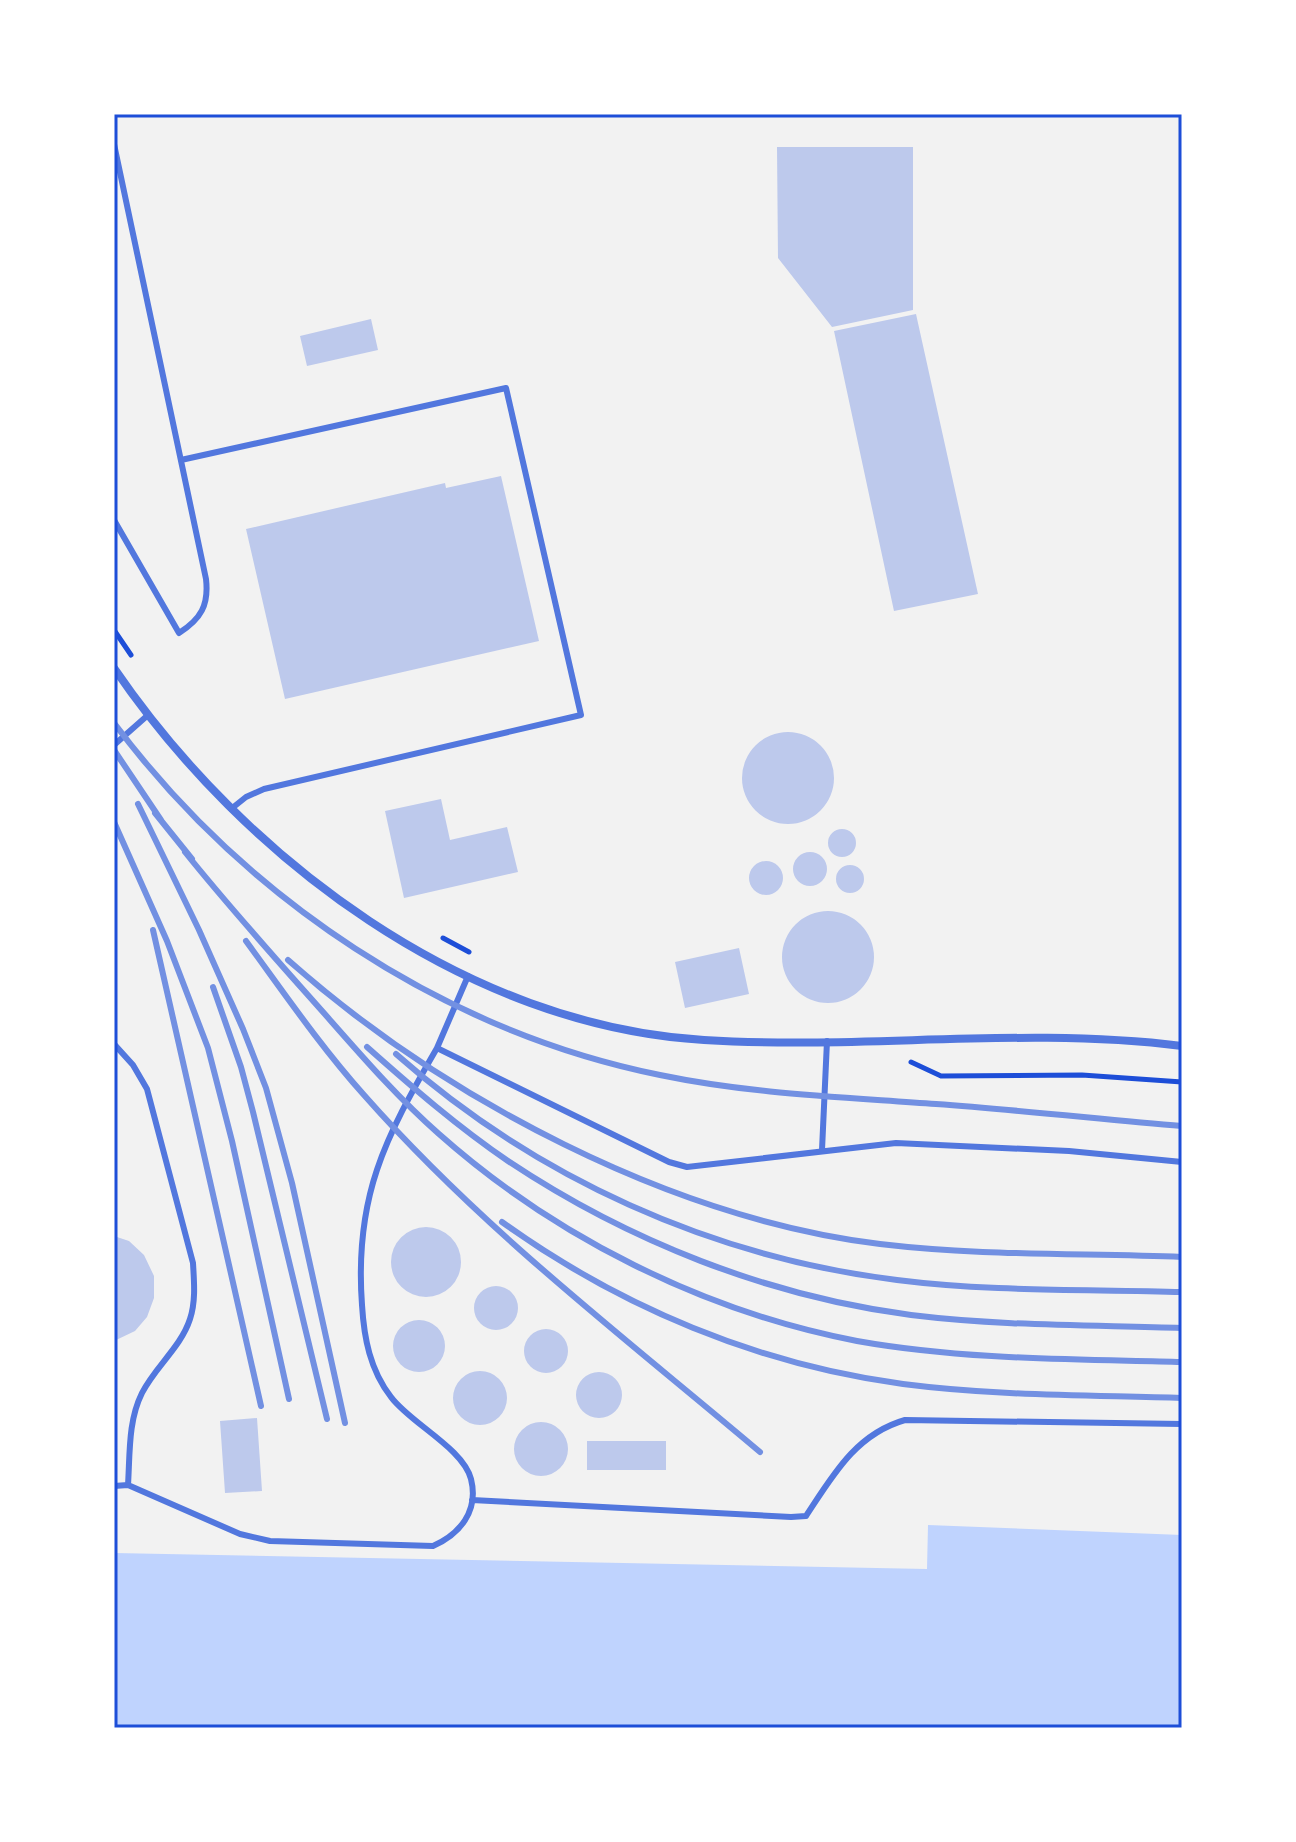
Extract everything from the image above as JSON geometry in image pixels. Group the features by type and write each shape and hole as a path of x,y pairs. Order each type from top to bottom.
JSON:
{"street":[{"path":"114,668 176,749 231,809 288,860 399,938 468,976 547,1010 632,1032 705,1041 1079,1038 1182,1046"}],"lane":[{"path":"114,144 207,589 204,609 195,622 179,633 114,520"},
{"path":"181,460 506,388 581,715 264,789 246,797 231,809"},
{"path":"114,745 148,715"},
{"path":"114,1486 128,1485 240,1534 270,1541 433,1546 451,1538 466,1522 472,1500 471,1477 457,1457 394,1401 380,1383 369,1357 362,1318 359,1264 373,1175 393,1126 437,1048 468,976"},
{"path":"822,1150 827,1041"},
{"path":"114,1044 133,1065 147,1089 193,1263 194,1291 190,1319 142,1393 131,1423 128,1485"},
{"path":"437,1048 669,1162 687,1167 896,1143 1069,1151 1182,1162"},
{"path":"472,1500 806,1516 848,1454 871,1434 905,1420 1182,1424"}],"path":[{"path":"114,630 138,666"},
{"path":"434,933 479,957"},
{"path":"898,1062 913,1062 941,1076 1082,1075 1182,1082"}],"water":[{"path":"928,1525 1182,1535 1182,1728 114,1728 114,1553 927,1569"}],"building":[{"path":"777,147 913,147 913,310 832,327 778,258"},
{"path":"916,314 978,594 894,611 834,331"},
{"path":"371,319 378,350 307,366 300,336"},
{"path":"501,476 539,641 285,699 246,529 445,483 446,488"},
{"path":"788,732 805,736 820,746 830,761 834,778 830,795 820,810 805,820 788,824 771,820 756,810 746,795 742,778 746,761 756,746 771,736"},
{"path":"441,799 450,840 507,827 518,872 404,898 385,811"},
{"path":"842,829 852,833 856,843 852,853 842,857 832,853 828,843 832,833"},
{"path":"810,852 822,857 827,869 822,881 810,886 798,881 793,869 798,857"},
{"path":"766,861 778,866 783,878 778,890 766,895 754,890 749,878 754,866"},
{"path":"850,865 860,869 864,879 860,889 850,893 840,889 836,879 840,869"},
{"path":"828,911 846,915 860,925 870,939 874,957 870,975 860,989 846,999 828,1003 810,999 796,989 786,975 782,957 786,939 796,925 810,915"},
{"path":"739,948 749,994 685,1008 675,962"},
{"path":"426,1227 451,1237 461,1262 451,1287 426,1297 401,1287 391,1262 401,1237"},
{"path":"114,1236 129,1241 144,1255 154,1276 154,1298 147,1317 135,1331 114,1341"},
{"path":"496,1286 512,1292 518,1308 512,1324 496,1330 480,1324 474,1308 480,1292"},
{"path":"419,1320 438,1327 445,1346 438,1365 419,1372 400,1365 393,1346 400,1327"},
{"path":"546,1329 561,1336 568,1351 561,1366 546,1373 531,1366 524,1351 531,1336"},
{"path":"480,1371 499,1379 507,1398 499,1417 480,1425 461,1417 453,1398 461,1379"},
{"path":"599,1372 615,1379 622,1395 615,1411 599,1418 583,1411 576,1395 583,1379"},
{"path":"257,1418 262,1491 225,1493 220,1421"},
{"path":"541,1422 560,1430 568,1449 560,1468 541,1476 522,1468 514,1449 522,1430"},
{"path":"587,1441 666,1441 666,1470 587,1470"}],"railway":[{"path":"114,723 166,787 224,846 288,900 355,948 427,991 502,1026 580,1054 660,1075 728,1087 1182,1126"},
{"path":"114,750 161,820"},
{"path":"138,804 199,930 266,1088 292,1183 345,1423"},
{"path":"155,813 192,859"},
{"path":"114,822 167,941 208,1048 232,1141 289,1399"},
{"path":"185,852 351,1044 423,1120 532,1206 634,1265 744,1311 857,1341 978,1355 1182,1362"},
{"path":"153,930 261,1406"},
{"path":"246,941 348,1077 409,1144 555,1281 760,1452"},
{"path":"288,960 350,1011 417,1059 489,1104 564,1144 642,1179 721,1208 801,1230 880,1244 993,1252 1182,1257"},
{"path":"213,987 253,1112 327,1419"},
{"path":"367,1047 471,1134 554,1190 650,1240 752,1279 857,1306 945,1319 1182,1328"},
{"path":"396,1054 450,1098 507,1138 567,1174 629,1205 694,1231 760,1252 828,1269 932,1284 1182,1292"},
{"path":"502,1222 547,1253 643,1306 693,1328 796,1363 849,1375 938,1388 1182,1398"}]}
